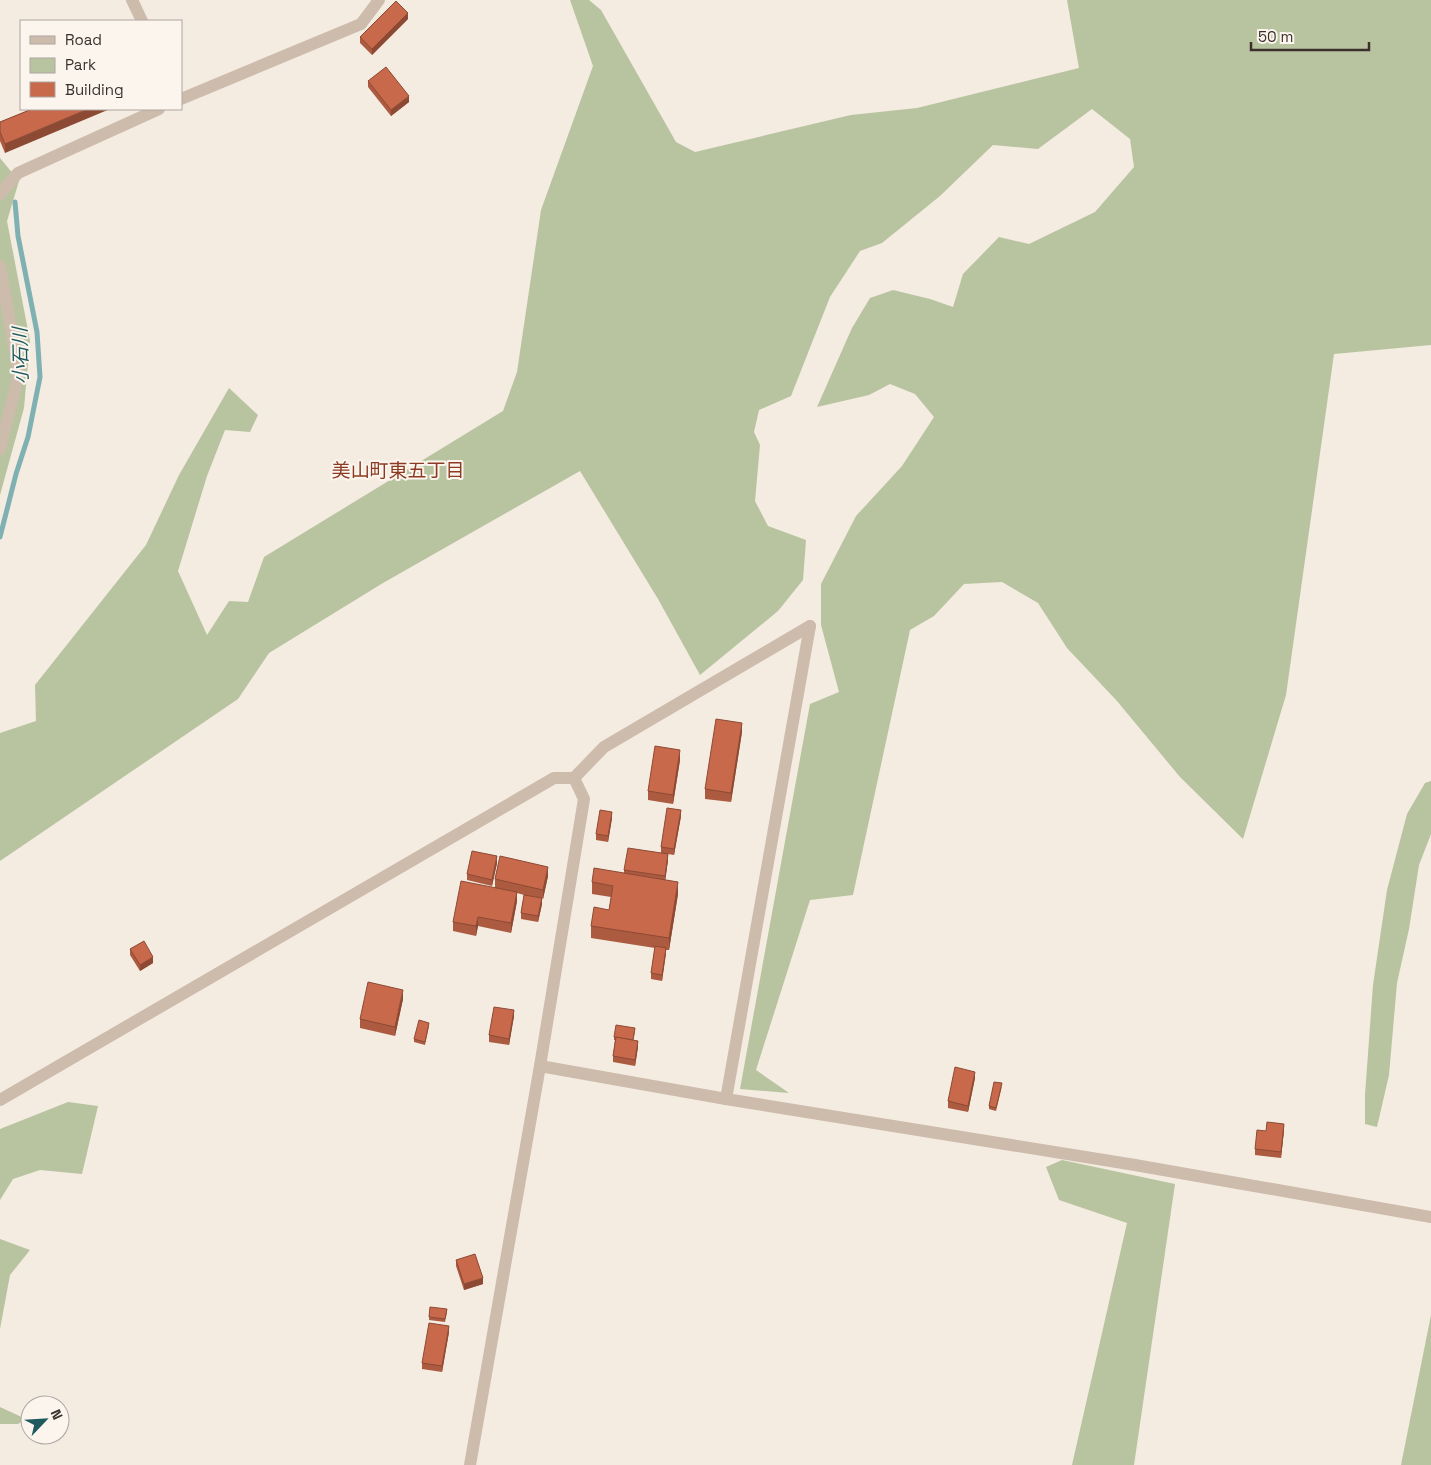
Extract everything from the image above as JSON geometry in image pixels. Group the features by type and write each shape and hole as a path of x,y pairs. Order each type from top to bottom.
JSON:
{"street":[{"path":"132,0 142,20"},
{"path":"182,99 361,24 378,0"},
{"path":"0,194 18,173 157,110"},
{"path":"0,266 19,374 0,449"},
{"path":"0,1100 554,778 574,778 604,747 810,626 726,1098"},
{"path":"470,1465 540,1066 584,799 574,778"},
{"path":"540,1066 1135,1165 1431,1217"}],"green space":[{"path":"570,0 589,0 601,10 676,142 695,152 851,115 917,108 1079,68 1067,0 1431,0 1431,345 1334,354 1286,695 1243,839 1180,777 1117,701 1067,648 1038,603 1002,582 964,584 934,616 910,630 853,895 810,900 756,1070 789,1093 740,1089 810,704 839,692 821,625 821,584 856,516 902,466 934,417 915,394 890,384 869,395 817,407 852,328 870,298 893,290 953,307 963,274 999,237 1029,244 1095,212 1134,167 1130,139 1092,109 1038,149 993,145 940,196 882,243 860,251 830,297 791,396 759,410 754,432 760,445 755,501 768,526 806,540 803,580 778,611 700,675 658,599 580,471 383,583 269,653 238,699 0,861 0,733 36,721 35,685 146,545 179,475 229,388 258,415 250,432 225,430 207,476 178,571 207,635 229,601 248,602 264,557 503,411 517,372 541,210 593,66"},
{"path":"0,158 19,181 7,221 30,341 24,408 0,495"},
{"path":"1431,781 1431,834 1419,865 1409,929 1397,983 1389,1075 1377,1127 1365,1124 1365,1095 1373,985 1387,890 1407,814 1425,783"},
{"path":"68,1102 98,1106 82,1174 40,1170 13,1179 0,1200 0,1129"},
{"path":"1062,1160 1175,1184 1134,1465 1072,1465 1127,1223 1059,1200 1046,1167"},
{"path":"0,1239 30,1250 10,1275 0,1329"},
{"path":"1431,1315 1431,1465 1401,1465"},
{"path":"0,1407 20,1416 20,1423 18,1424 0,1424"}],"building":[{"path":"396,1 408,13 372,49 360,37"},
{"path":"386,67 409,96 391,110 368,81"},
{"path":"30,110 86,110 5,144 0,132 0,122"},
{"path":"716,719 742,723 731,793 705,789"},
{"path":"655,746 680,750 673,795 648,791"},
{"path":"667,808 681,810 674,849 661,847"},
{"path":"600,810 612,812 608,836 596,834"},
{"path":"628,848 668,854 665,876 624,870"},
{"path":"472,851 497,856 492,880 467,874"},
{"path":"500,856 548,867 543,890 495,879"},
{"path":"594,868 678,882 669,938 591,926 594,907 609,910 613,886 592,882"},
{"path":"461,881 517,892 511,923 478,917 476,926 453,922"},
{"path":"524,895 542,898 538,916 521,913"},
{"path":"144,941 153,957 140,965 130,949"},
{"path":"655,946 666,948 662,975 651,973"},
{"path":"368,982 403,990 395,1027 360,1019"},
{"path":"494,1007 514,1010 509,1039 489,1035"},
{"path":"419,1020 429,1023 425,1042 414,1039"},
{"path":"616,1025 635,1028 633,1040 614,1037"},
{"path":"616,1037 638,1041 635,1060 613,1056"},
{"path":"955,1067 975,1072 968,1106 948,1101"},
{"path":"994,1082 1002,1083 996,1108 989,1106"},
{"path":"1267,1122 1284,1124 1281,1152 1255,1149 1257,1130 1266,1131"},
{"path":"475,1254 483,1278 464,1284 456,1260"},
{"path":"430,1307 447,1309 445,1319 429,1317"},
{"path":"429,1323 449,1326 442,1366 422,1363"}],"waterway":[{"name":"小石川","path":"0,537 16,474 28,437 40,377 37,332 18,236 15,202"}],"district":[{"name":"美山町東五丁目","path":"398,470"}]}
